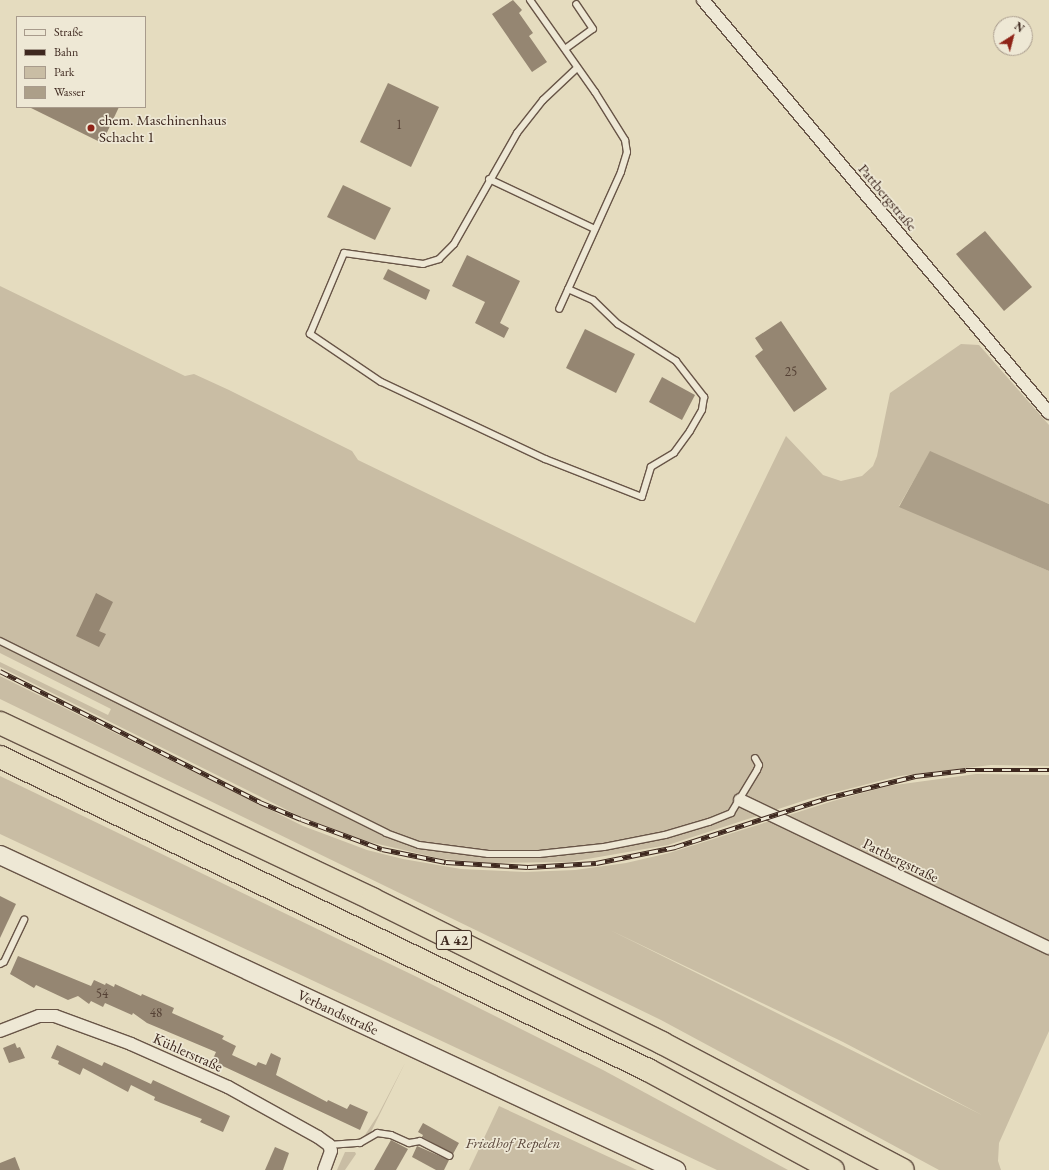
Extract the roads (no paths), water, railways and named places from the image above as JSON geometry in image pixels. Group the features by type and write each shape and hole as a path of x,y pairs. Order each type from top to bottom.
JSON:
{"highway":[{"name":"A 42","path":"0,723 372,899 662,1043 903,1170"},
{"name":"A 42","path":"0,757 648,1070 833,1170"}],"main road":[{"name":"Verbandsstraße","path":"0,854 676,1170"}],"street":[{"name":"Pattbergstraße","path":"703,0 1049,414"},
{"name":"Pattbergstraße","path":"740,800 1049,948"},
{"name":"Kühlerstraße","path":"0,1030 39,1016 56,1016 131,1044 228,1087 288,1118 329,1145"},
{"path":"324,1170 331,1151 329,1145"}],"lane":[{"path":"530,0 578,68 625,140 627,152 621,172 559,309"},
{"path":"565,49 593,29 576,4"},
{"path":"568,288 593,300 618,324 676,361 704,397 702,410 690,431 674,452 652,466 642,497 545,459 381,382 310,334 344,253 423,264 439,259 454,244 489,179 517,133 543,100 578,68"},
{"path":"489,179 595,228"},
{"path":"0,642 386,832 419,845 488,854 539,854 604,847 665,835 715,821 731,813 757,770 759,765 755,758"},
{"path":"0,964 4,962 24,920"},
{"path":"329,1145 360,1143 377,1134 391,1135 410,1143 420,1141 449,1156"}],"water":[{"path":"930,451 1049,504 1049,571 899,507"}],"railway":[{"path":"0,671 260,802 382,849 446,862 528,867 596,863 675,847 827,798 915,776 966,770 1049,770"}],"place":[{"name":"ehem. Maschinenhaus Schacht 1","path":"91,128"}],"park label":[{"name":"Friedhof Repelen","path":"513,1143"}]}
